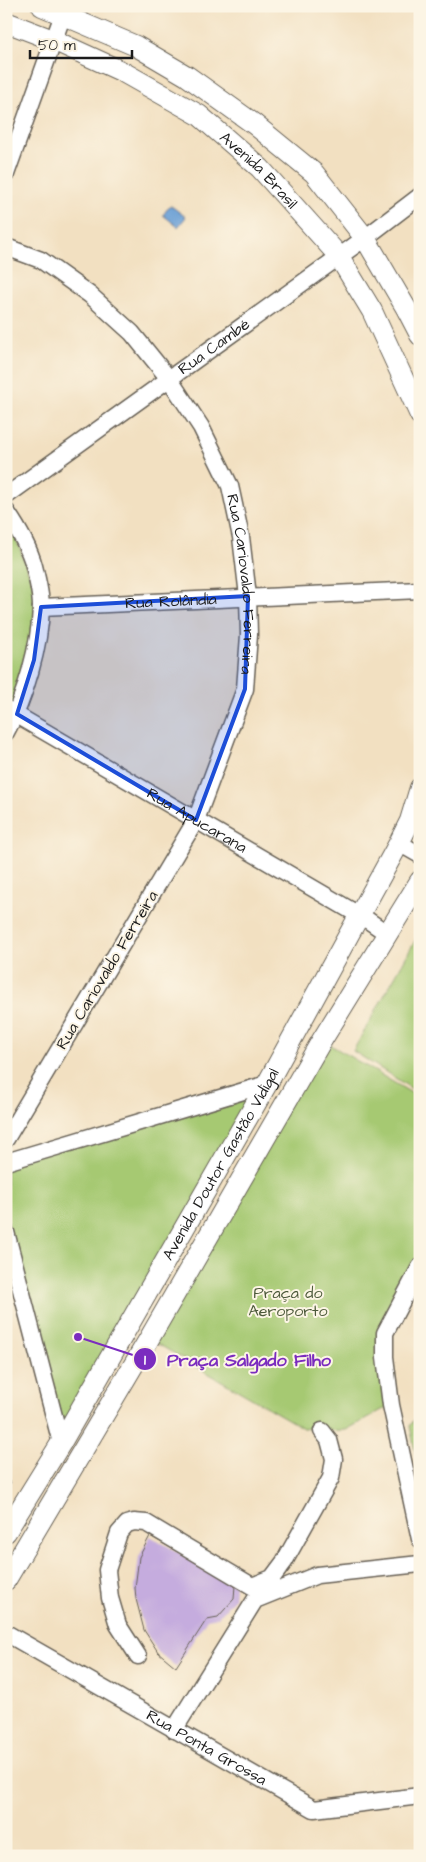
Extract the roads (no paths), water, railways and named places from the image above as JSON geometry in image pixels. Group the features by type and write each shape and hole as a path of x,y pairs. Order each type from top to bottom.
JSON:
{"main road":[{"name":"Avenida Brasil","path":"42,6 65,10 136,46 187,76 254,124 314,174 364,238 420,335"},
{"name":"Avenida Brasil","path":"6,22 121,70 199,115 260,168 338,255 372,311 420,415"},
{"name":"Avenida Doutor Gastão Vidigal","path":"6,1532 61,1443 267,1084 399,843 414,828 420,788"},
{"path":"388,934 420,881"},
{"name":"Avenida Doutor Gastão Vidigal","path":"6,1580 149,1339 322,1040 388,934"}],"street":[{"path":"6,174 65,10"},
{"name":"Rua Cambé","path":"6,496 170,380 420,196"},
{"name":"Rua Cariovaldo Ferreira","path":"6,247 41,260 90,295 132,333 170,380 201,427 230,486 241,537 248,596 245,689 196,820 6,1139"},
{"path":"6,511 16,526 34,565 41,606 34,660 11,712 6,732"},
{"name":"Rua Rolândia","path":"41,606 420,590"},
{"name":"Rua Apucarana","path":"11,712 388,934"},
{"path":"399,843 420,855"},
{"path":"6,1162 267,1084"},
{"path":"6,1232 61,1443"},
{"path":"420,1267 385,1333 384,1357 391,1405 420,1539"},
{"path":"127,1326 149,1339"},
{"path":"138,1656 118,1625 110,1598 107,1570 119,1533 127,1524 134,1522 146,1523 252,1586 272,1578 284,1562 331,1478 334,1459 328,1440 322,1431"},
{"path":"174,1730 255,1600 317,1576 420,1564"},
{"name":"Rua Ponta Grossa","path":"6,1633 314,1809 420,1796"}],"water":[{"path":"170,205 186,217 178,227 163,215"}],"place":[{"name":"Praça Salgado Filho","path":"78,1337"}],"park label":[{"name":"Praça do Aeroporto","path":"288,1302"}]}
